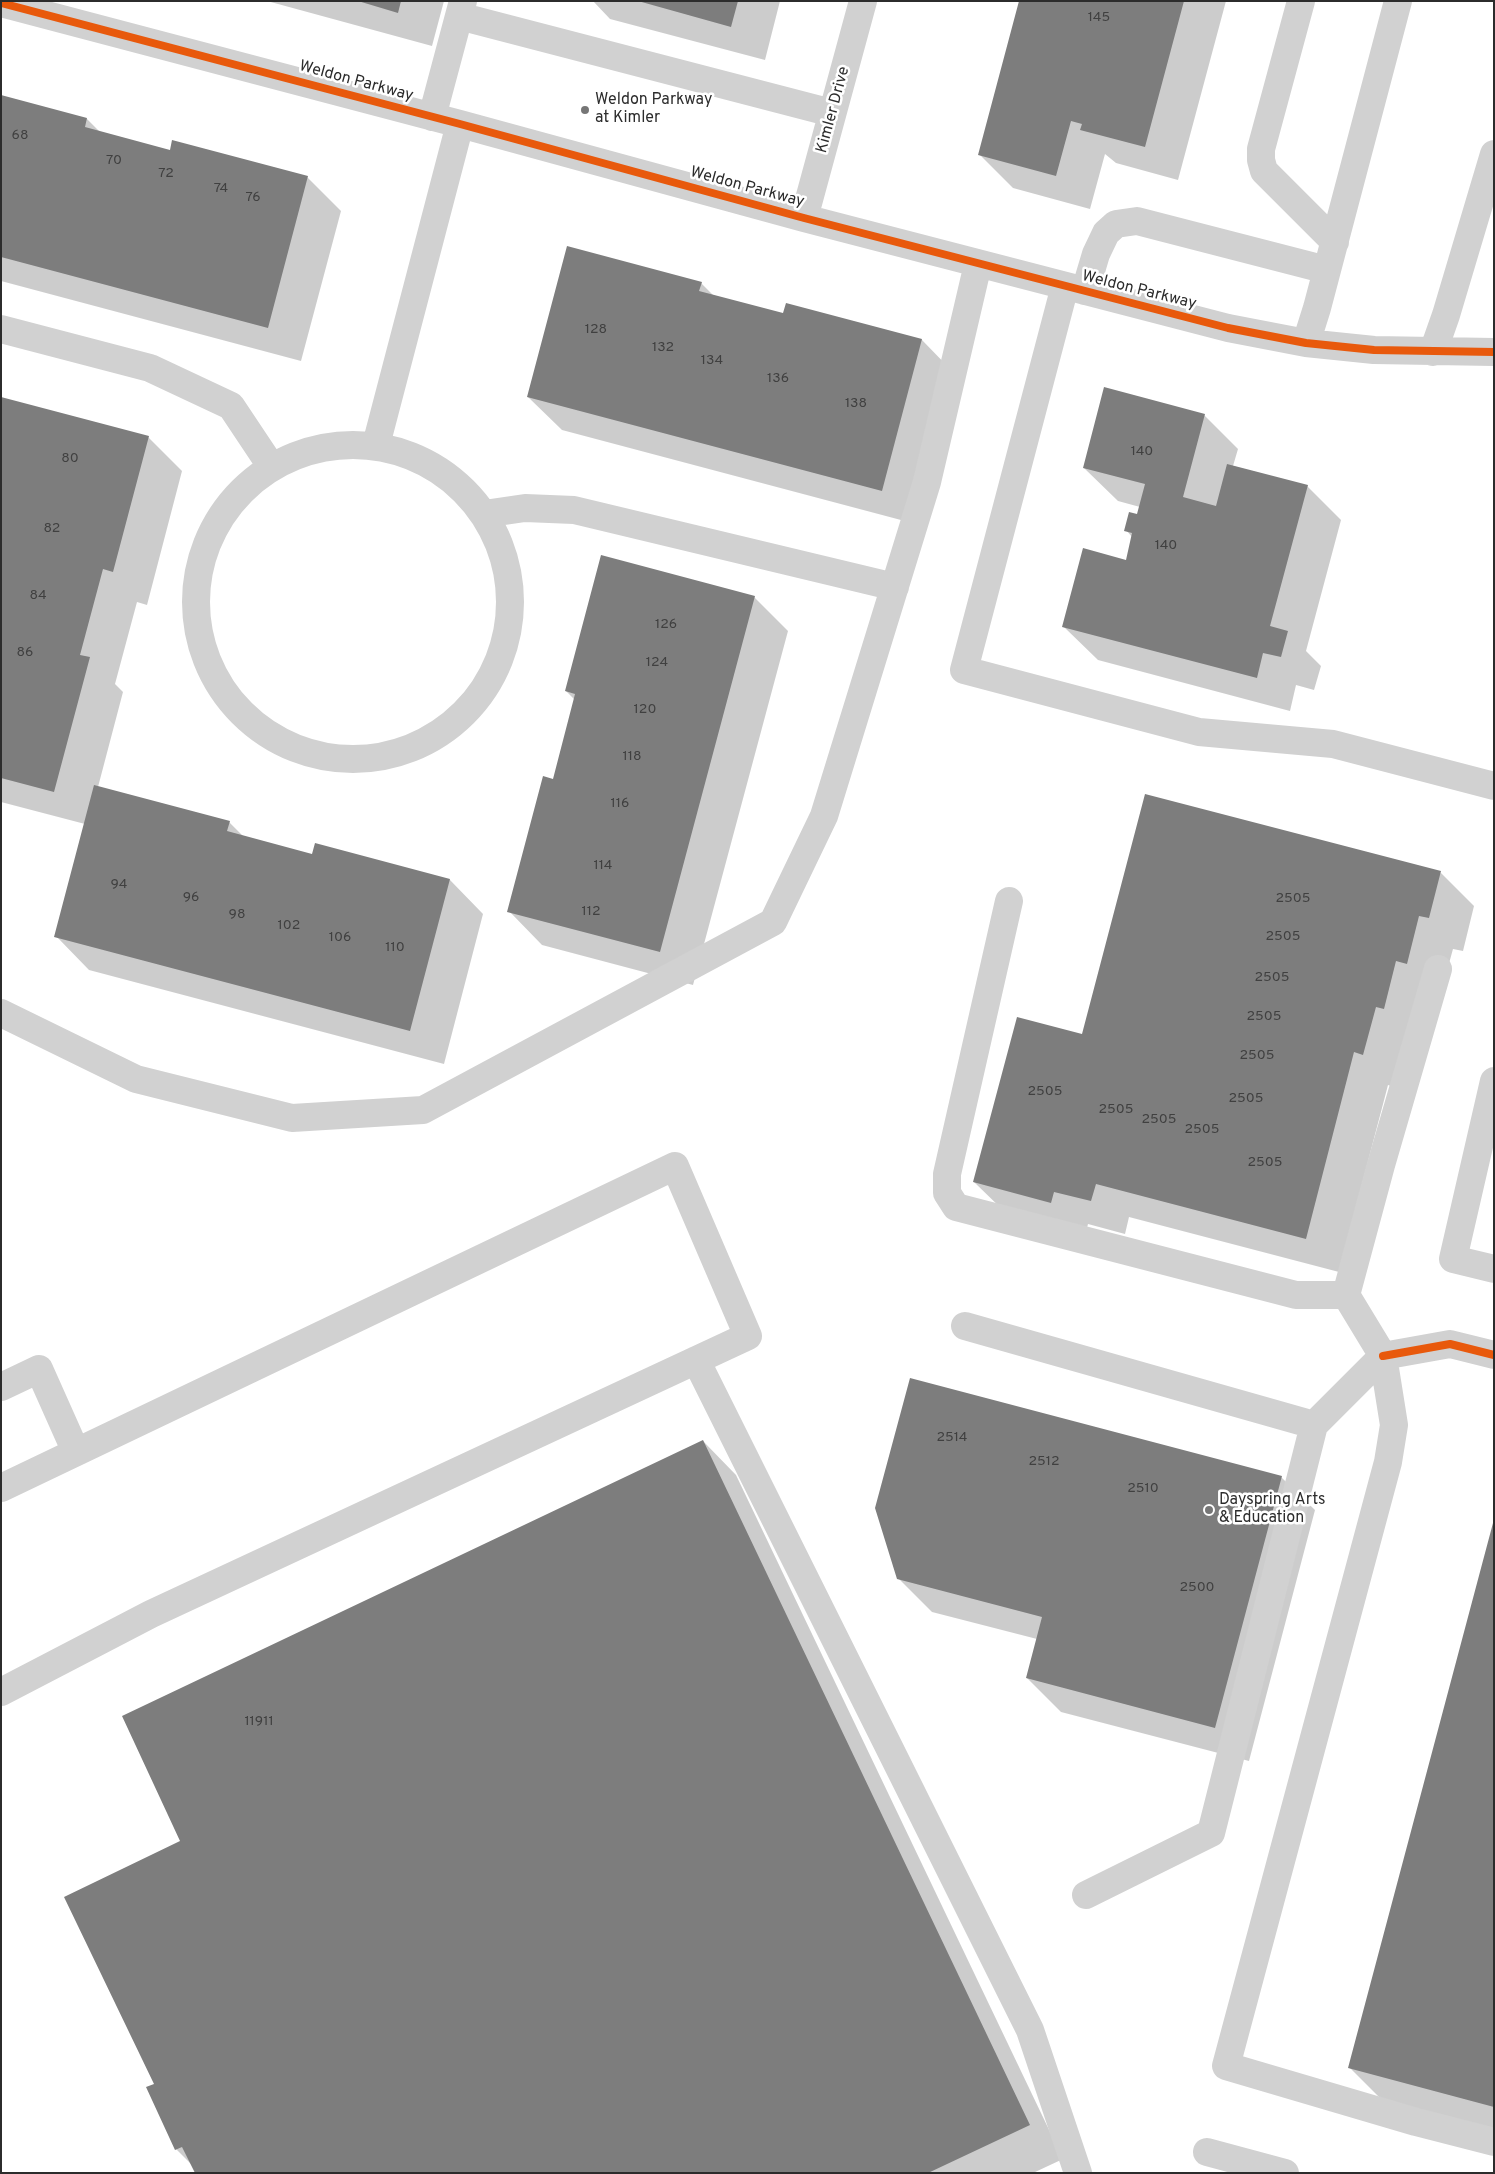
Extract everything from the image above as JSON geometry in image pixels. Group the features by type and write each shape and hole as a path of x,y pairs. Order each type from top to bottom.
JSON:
{"street":[{"name":"Kimler Drive","path":"804,218 863,1"},
{"path":"1301,1 1260,149 1261,160 1264,171 1335,242"},
{"path":"1306,343 1335,242 1398,1"},
{"name":"Weldon Parkway","path":"1,3 460,124 804,218 1228,328 1306,343 1374,350 1494,352"},
{"path":"432,117 461,8 832,114"},
{"path":"376,445 460,124"},
{"path":"1433,352 1446,315 1494,154"},
{"path":"1327,270 1136,221 1116,224 1106,233 1075,289 964,670 1200,732 1333,744 1494,786"},
{"path":"1,1013 136,1079 292,1118 422,1110 773,922 824,816 927,482 978,264"},
{"path":"1,329 150,368 231,406 271,466"},
{"path":"376,445 418,458 455,481 484,514 506,563 510,616 496,668 465,712 422,744 371,759 317,756 268,736 229,700 203,654 194,601 204,548 230,502 271,466 321,447 376,445"},
{"path":"484,514 525,508 574,510 895,587"},
{"path":"1010,901 947,1174 947,1193 956,1207 1296,1295 1346,1295"},
{"path":"1438,969 1346,1295 1383,1356 1394,1425 1388,1462 1226,2066 1416,2122 1494,2142"},
{"path":"1494,1081 1453,1258 1494,1269"},
{"path":"1,1488 675,1166 748,1336 151,1614 1,1692"},
{"path":"965,1326 1314,1426"},
{"path":"1086,1895 1211,1833 1314,1426 1383,1356 1450,1344 1494,1355"},
{"path":"696,1360 1030,2030 1078,2173"},
{"path":"1,1387 39,1369 76,1452"},
{"path":"1207,2152 1285,2173"}],"building":[{"path":"358,1 401,1 398,13"},
{"path":"638,1 738,1 731,27"},
{"path":"1019,1 1184,1 1145,147 1080,130 1082,124 1071,121 1056,176 978,155"},
{"path":"1,95 87,118 85,127 170,150 172,140 308,176 268,328 1,257"},
{"path":"567,246 702,282 699,291 783,313 786,303 922,339 882,491 527,397"},
{"path":"1104,387 1205,414 1183,497 1216,506 1227,464 1308,485 1270,626 1288,631 1281,657 1263,653 1257,678 1062,627 1083,548 1126,560 1132,533 1124,531 1129,512 1137,514 1145,484 1083,468"},
{"path":"1,397 149,436 113,572 103,569 80,655 90,657 54,792 1,778"},
{"path":"601,555 755,596 660,952 507,912 543,776 553,779 575,694 565,691"},
{"path":"94,785 230,821 227,831 312,854 315,843 450,879 410,1031 54,937"},
{"path":"1145,794 1441,871 1429,918 1419,916 1407,964 1396,961 1384,1009 1376,1007 1363,1055 1354,1052 1306,1239 1096,1184 1091,1201 1054,1192 1051,1203 973,1182 1017,1017 1082,1034"},
{"path":"910,1378 1282,1476 1215,1728 1026,1678 1042,1617 897,1579 875,1508"},
{"path":"703,1440 1030,2125 928,2173 195,2173 182,2147 175,2150 146,2087 154,2084 64,1897 180,1841 122,1716"},
{"path":"1494,1523 1494,2107 1348,2068"}],"cycle path":[{"path":"1,3 460,124 804,218 1228,328 1306,343 1374,350 1494,352"},
{"path":"1383,1356 1450,1344 1494,1355"}],"place":[{"name":"Weldon Parkway at Kimler","path":"585,110"},
{"name":"Dayspring Arts & Education","path":"1209,1510"}]}
